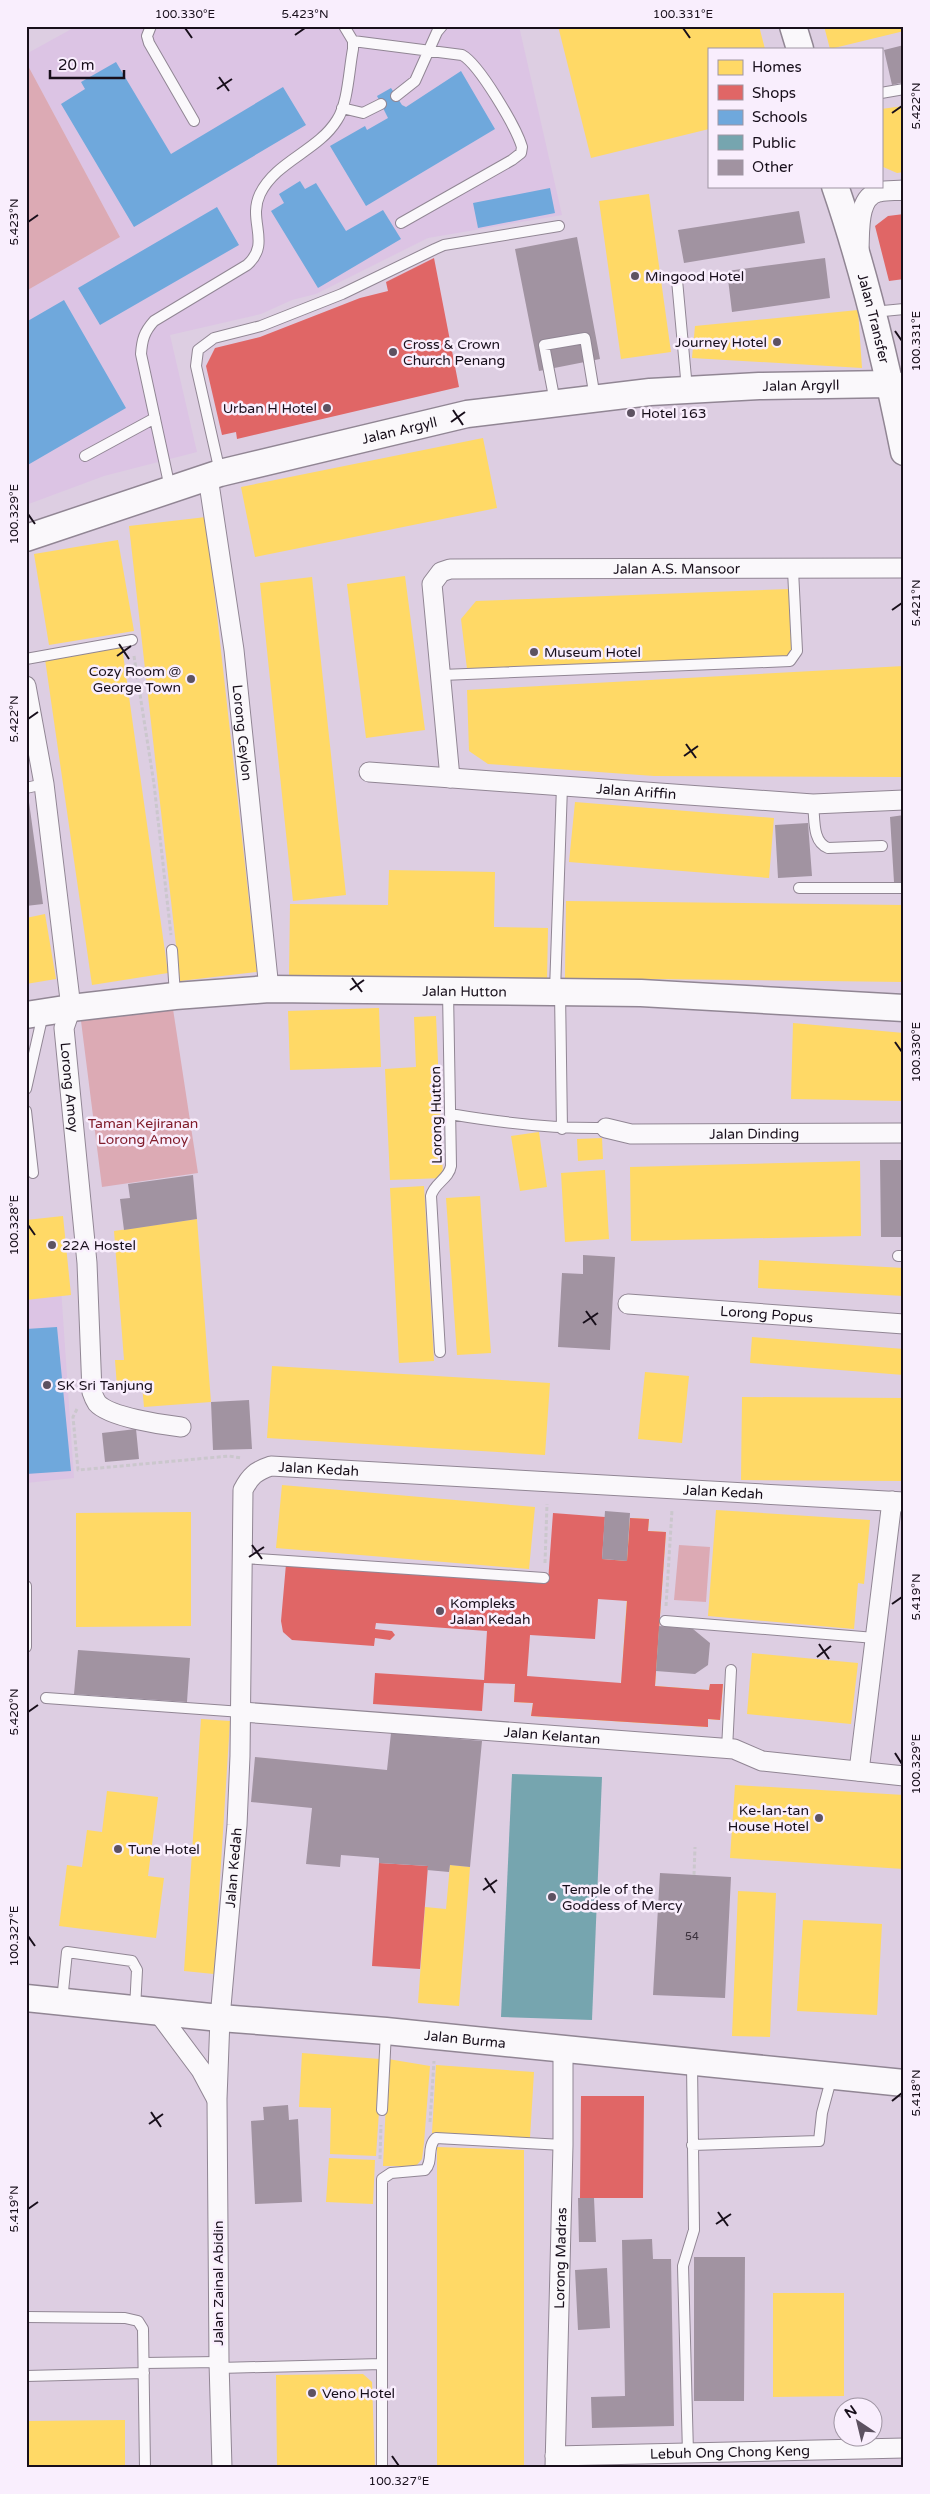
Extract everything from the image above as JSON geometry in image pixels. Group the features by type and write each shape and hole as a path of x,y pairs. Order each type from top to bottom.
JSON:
{"street":[{"path":"793,26 800,48"},
{"path":"882,180 903,190"},
{"name":"Jalan Transfer","path":"836,188 858,252 873,312 897,386 904,452"},
{"path":"858,252 862,209 869,199 877,192 903,190"},
{"name":"Jalan Argyll","path":"26,538 214,475 467,414 595,398 688,390 759,386 897,386"},
{"name":"Lorong Ceylon","path":"214,475 269,989"},
{"name":"Jalan A.S. Mansoor","path":"450,778 442,675 432,584 445,571 904,568"},
{"name":"Lorong Amoy","path":"26,686 35,786 71,1008 64,1028 87,1263 92,1392"},
{"name":"Jalan Ariffin","path":"369,772 814,804 904,800"},
{"name":"Jalan Hutton","path":"35,1014 175,996 269,989 641,994 904,1008"},
{"name":"Jalan Dinding","path":"606,1128 631,1134 904,1133"},
{"name":"Lorong Popus","path":"628,1304 904,1324"},
{"path":"92,1392 96,1402 104,1408 151,1423 181,1426"},
{"name":"Jalan Kedah","path":"220,2018 237,1825 242,1712 240,1670 243,1490 249,1478 257,1471 271,1466 898,1502"},
{"path":"859,1771 875,1638 898,1502"},
{"name":"Jalan Kelantan","path":"242,1712 734,1749 762,1761 904,1776"},
{"name":"Jalan Burma","path":"26,1998 220,2018 386,2031 563,2048 904,2083"},
{"name":"Jalan Zainal Abidin","path":"146,2010 201,2070 217,2099"},
{"name":"Jalan Zainal Abidin","path":"220,2018 217,2099 219,2365 222,2468"},
{"name":"Lorong Madras","path":"555,2462 563,2144 563,2048"},
{"name":"Lebuh Ong Chong Keng","path":"555,2462 688,2453 904,2448"}],"lane":[{"path":"151,26 147,36 149,43 194,120"},
{"path":"170,489 141,354 142,341 146,330 164,314 255,259 259,250 255,217 260,195 277,173 329,130 338,120 342,108 353,41 344,26"},
{"path":"396,96 415,81 437,32 442,26"},
{"path":"353,41 462,55 474,63 522,147 521,153 512,160 401,224"},
{"path":"882,93 904,89"},
{"path":"342,108 363,113 382,104"},
{"path":"214,475 196,366 198,350 204,343 214,338 261,326 342,294 444,245 559,226"},
{"path":"677,280 688,390"},
{"path":"873,312 904,309"},
{"path":"555,403 544,344 585,338 595,398"},
{"path":"85,456 155,418"},
{"path":"442,675 790,661 797,652 792,570"},
{"path":"26,659 132,640"},
{"path":"562,786 557,992 562,1129"},
{"path":"814,804 817,840 821,845 828,848 882,846"},
{"path":"799,888 904,888"},
{"path":"172,950 175,996"},
{"name":"Lorong Hutton","path":"440,1352 432,1196 434,1188 450,1171 448,990"},
{"path":"26,1089 35,1014"},
{"path":"26,1111 33,1173"},
{"path":"450,1114 506,1124 562,1129 606,1128"},
{"path":"243,1558 544,1578"},
{"path":"26,1647 27,1589"},
{"path":"665,1621 875,1638"},
{"path":"727,1749 731,1670"},
{"path":"46,1698 242,1712"},
{"path":"62,2002 67,1952 132,1961 137,1970 146,2010"},
{"path":"382,2110 386,2031"},
{"path":"688,2453 683,2266 694,2230 692,2062"},
{"path":"692,2145 819,2141 822,2113 832,2076"},
{"path":"382,2468 382,2179 391,2173 425,2170 430,2161 431,2145 436,2138 563,2144"},
{"path":"26,2317 133,2318 138,2321 143,2329 144,2468"},
{"path":"26,2376 219,2365 382,2364"}],"path":[{"path":"132,640 154,784 172,950"},
{"path":"92,1392 74,1412 78,1470 228,1456 271,1466"},
{"path":"544,1578 548,1482"},
{"path":"665,1621 673,1489"},
{"path":"694,1875 695,1847"},
{"path":"431,2145 429,2134 435,2036"},
{"path":"382,2110 380,2169 382,2179"}],"shaded area":[{"path":"77,26 519,26 562,215 428,238 316,294 292,300 261,314 170,335 197,452 104,476 26,505 26,291 120,237 26,62 26,54"},
{"name":"SK Sri Tanjung","path":"61,1288 74,1478 26,1483 26,1291"}],"green space":[{"path":"26,62 120,237 26,291"},
{"name":"Taman Kejiranan Lorong Amoy","path":"173,1009 198,1173 102,1187 81,1021"},
{"path":"679,1545 710,1547 706,1602 674,1600"}],"building: Homes":[{"path":"558,26 759,26 765,48 708,48 708,129 591,158"},
{"path":"824,26 904,26 904,31 830,48"},
{"path":"904,106 904,172 897,173 882,166 882,109"},
{"name":"Mingood Hotel","path":"649,194 671,352 621,359 599,201"},
{"name":"Journey Hotel","path":"858,310 862,368 692,358 695,326"},
{"path":"483,438 497,508 255,557 241,487"},
{"path":"206,517 257,972 180,981 129,526"},
{"path":"118,540 134,631 49,645 34,554"},
{"path":"405,576 425,730 366,738 347,584"},
{"path":"312,577 346,895 293,901 260,583"},
{"path":"790,589 792,656 467,669 461,619 476,601"},
{"path":"122,647 168,973 92,985 45,659"},
{"path":"904,666 904,777 654,776 488,764 469,751 467,690"},
{"path":"575,802 774,818 769,878 569,862"},
{"path":"389,870 495,872 494,927 548,928 547,981 289,977 290,904 388,905"},
{"path":"566,901 904,905 904,982 565,978"},
{"path":"45,914 56,979 26,984 26,918"},
{"path":"379,1008 381,1067 290,1070 288,1011"},
{"path":"436,1016 443,1178 390,1180 385,1069 416,1067 414,1017"},
{"path":"793,1023 904,1033 904,1101 791,1099"},
{"path":"539,1132 547,1187 520,1191 511,1136"},
{"path":"602,1138 603,1159 578,1161 577,1139"},
{"path":"860,1161 861,1236 631,1241 630,1167"},
{"path":"605,1170 609,1239 565,1242 561,1173"},
{"path":"424,1186 434,1361 399,1363 390,1188"},
{"path":"480,1196 491,1353 457,1355 446,1198"},
{"path":"63,1216 71,1295 26,1300 26,1220"},
{"path":"197,1219 211,1402 144,1407 142,1385 117,1387 115,1360 124,1360 114,1231"},
{"path":"759,1260 904,1268 904,1296 758,1288"},
{"path":"752,1337 904,1349 904,1375 750,1363"},
{"path":"272,1366 550,1383 545,1455 267,1438"},
{"path":"645,1372 689,1376 682,1443 638,1439"},
{"path":"742,1397 904,1398 904,1481 741,1480"},
{"path":"282,1485 535,1507 529,1569 276,1548"},
{"path":"716,1510 870,1520 864,1584 858,1583 854,1629 708,1616"},
{"path":"191,1512 191,1626 76,1627 76,1513"},
{"path":"630,1518 649,1519 648,1531 666,1532 655,1686 709,1690 710,1684 723,1684 720,1720 708,1719 708,1727 531,1716 533,1703 514,1702 515,1684 530,1685 530,1681 621,1687 629,1566 608,1564 607,1578 595,1578 593,1594 585,1593 584,1607 551,1605 552,1589 558,1589 559,1575 554,1575 556,1552 560,1553 561,1539 556,1538 557,1522 588,1524 588,1537 596,1538 595,1559 627,1561"},
{"path":"752,1653 858,1663 851,1724 747,1714"},
{"path":"201,1719 230,1721 214,1974 184,1971"},
{"path":"735,1785 904,1795 904,1869 730,1858"},
{"name":"Tune Hotel","path":"107,1791 158,1797 148,1876 164,1878 156,1938 59,1926 67,1865 82,1867 87,1830 102,1832"},
{"path":"450,1865 470,1867 459,2006 418,2003 425,1907 446,1909"},
{"path":"738,1891 776,1893 770,2037 732,2036"},
{"path":"803,1920 882,1924 877,2015 797,2011"},
{"path":"302,2053 380,2059 376,2111 379,2111 376,2156 330,2154 331,2108 299,2107"},
{"path":"388,2059 430,2066 422,2159 416,2166 383,2166"},
{"path":"436,2065 534,2072 530,2138 432,2133"},
{"path":"437,2147 524,2150 524,2468 437,2468"},
{"path":"329,2158 375,2160 373,2204 326,2202"},
{"path":"773,2293 844,2293 844,2396 773,2397"},
{"path":"363,2374 372,2382 375,2468 277,2468 276,2375"},
{"path":"125,2420 125,2468 26,2468 26,2421"}],"building: Shops":[{"path":"904,214 904,279 889,281 875,226 888,216"},
{"path":"434,258 459,387 237,439 236,432 222,435 206,366 215,348 260,337 360,298 388,291 386,282"},
{"name":"Kompleks Jalan Kedah","path":"553,1513 605,1517 602,1559 627,1561 630,1518 649,1519 648,1531 666,1532 655,1686 709,1690 710,1684 723,1684 720,1720 708,1719 708,1727 531,1716 533,1703 514,1702 515,1684 484,1683 482,1711 373,1704 375,1673 484,1680 487,1631 376,1623 375,1629 392,1631 395,1635 390,1640 375,1638 374,1646 292,1640 283,1632 281,1621 286,1564 548,1582","holes":["598,1599 627,1601 621,1683 527,1676 530,1635 595,1639"]},
{"path":"379,1863 428,1866 420,1969 372,1966"},
{"path":"581,2096 644,2096 643,2198 580,2198"}],"building: Schools":[{"path":"116,62 171,154 283,87 306,125 134,227 61,104 85,89 81,82"},
{"path":"461,71 495,129 366,206 330,146 365,126 367,130 388,118 377,96 391,88 402,105 406,107"},
{"path":"300,181 305,189 316,183 346,231 383,210 401,239 318,288 271,211 284,203 279,194"},
{"path":"550,188 555,213 478,228 473,203"},
{"path":"217,207 239,245 100,325 78,288"},
{"path":"64,300 126,408 26,466 26,322"},
{"name":"SK Sri Tanjung","path":"57,1327 71,1471 26,1474 26,1329"}],"building: Public":[{"name":"Temple of the Goddess of Mercy","path":"512,1774 602,1777 592,2020 501,2017"}],"building: Other":[{"path":"904,45 904,82 892,85 884,50"},
{"path":"799,211 805,243 684,263 678,230"},
{"path":"577,237 600,359 539,371 515,249"},
{"path":"825,258 830,298 732,312 727,271"},
{"path":"29,802 43,904 26,906 26,803"},
{"path":"904,815 904,882 894,882 890,817"},
{"path":"808,823 812,876 778,878 775,825"},
{"path":"880,1160 904,1160 904,1237 881,1237"},
{"path":"193,1175 197,1219 124,1230 120,1199 130,1198 128,1184"},
{"path":"583,1255 615,1257 610,1350 558,1347 562,1273 583,1274"},
{"path":"249,1400 252,1449 213,1450 211,1402"},
{"path":"136,1429 139,1459 105,1462 102,1433"},
{"path":"605,1511 630,1513 627,1561 602,1559"},
{"path":"659,1626 693,1629 710,1643 708,1665 695,1674 656,1671"},
{"path":"78,1650 190,1658 187,1702 74,1694"},
{"path":"391,1733 482,1741 470,1867 450,1865 449,1872 427,1870 428,1866 379,1863 379,1858 341,1855 340,1867 306,1864 312,1808 251,1802 255,1757 387,1770"},
{"path":"660,1873 731,1877 725,1998 653,1995"},
{"path":"288,2105 289,2120 298,2119 302,2202 255,2204 251,2121 264,2120 263,2107"},
{"path":"578,2198 594,2198 596,2242 579,2242"},
{"path":"652,2239 653,2259 671,2259 674,2426 592,2428 591,2397 625,2396 622,2240"},
{"path":"694,2257 745,2257 744,2401 694,2401"},
{"path":"607,2268 610,2328 578,2330 575,2270"}],"place":[{"name":"Mingood Hotel","path":"635,276"},
{"name":"Journey Hotel","path":"777,342"},
{"name":"Cross & Crown Church Penang","path":"393,352"},
{"name":"Urban H Hotel","path":"327,408"},
{"name":"Hotel 163","path":"631,413"},
{"name":"Museum Hotel","path":"534,652"},
{"name":"Cozy Room @ George Town","path":"191,679"},
{"name":"22A Hostel","path":"52,1245"},
{"name":"SK Sri Tanjung","path":"47,1385"},
{"name":"Kompleks Jalan Kedah","path":"440,1611"},
{"name":"Ke-lan-tan House Hotel","path":"819,1818"},
{"name":"Tune Hotel","path":"118,1849"},
{"name":"Temple of the Goddess of Mercy","path":"552,1897"},
{"name":"Veno Hotel","path":"312,2393"}]}
